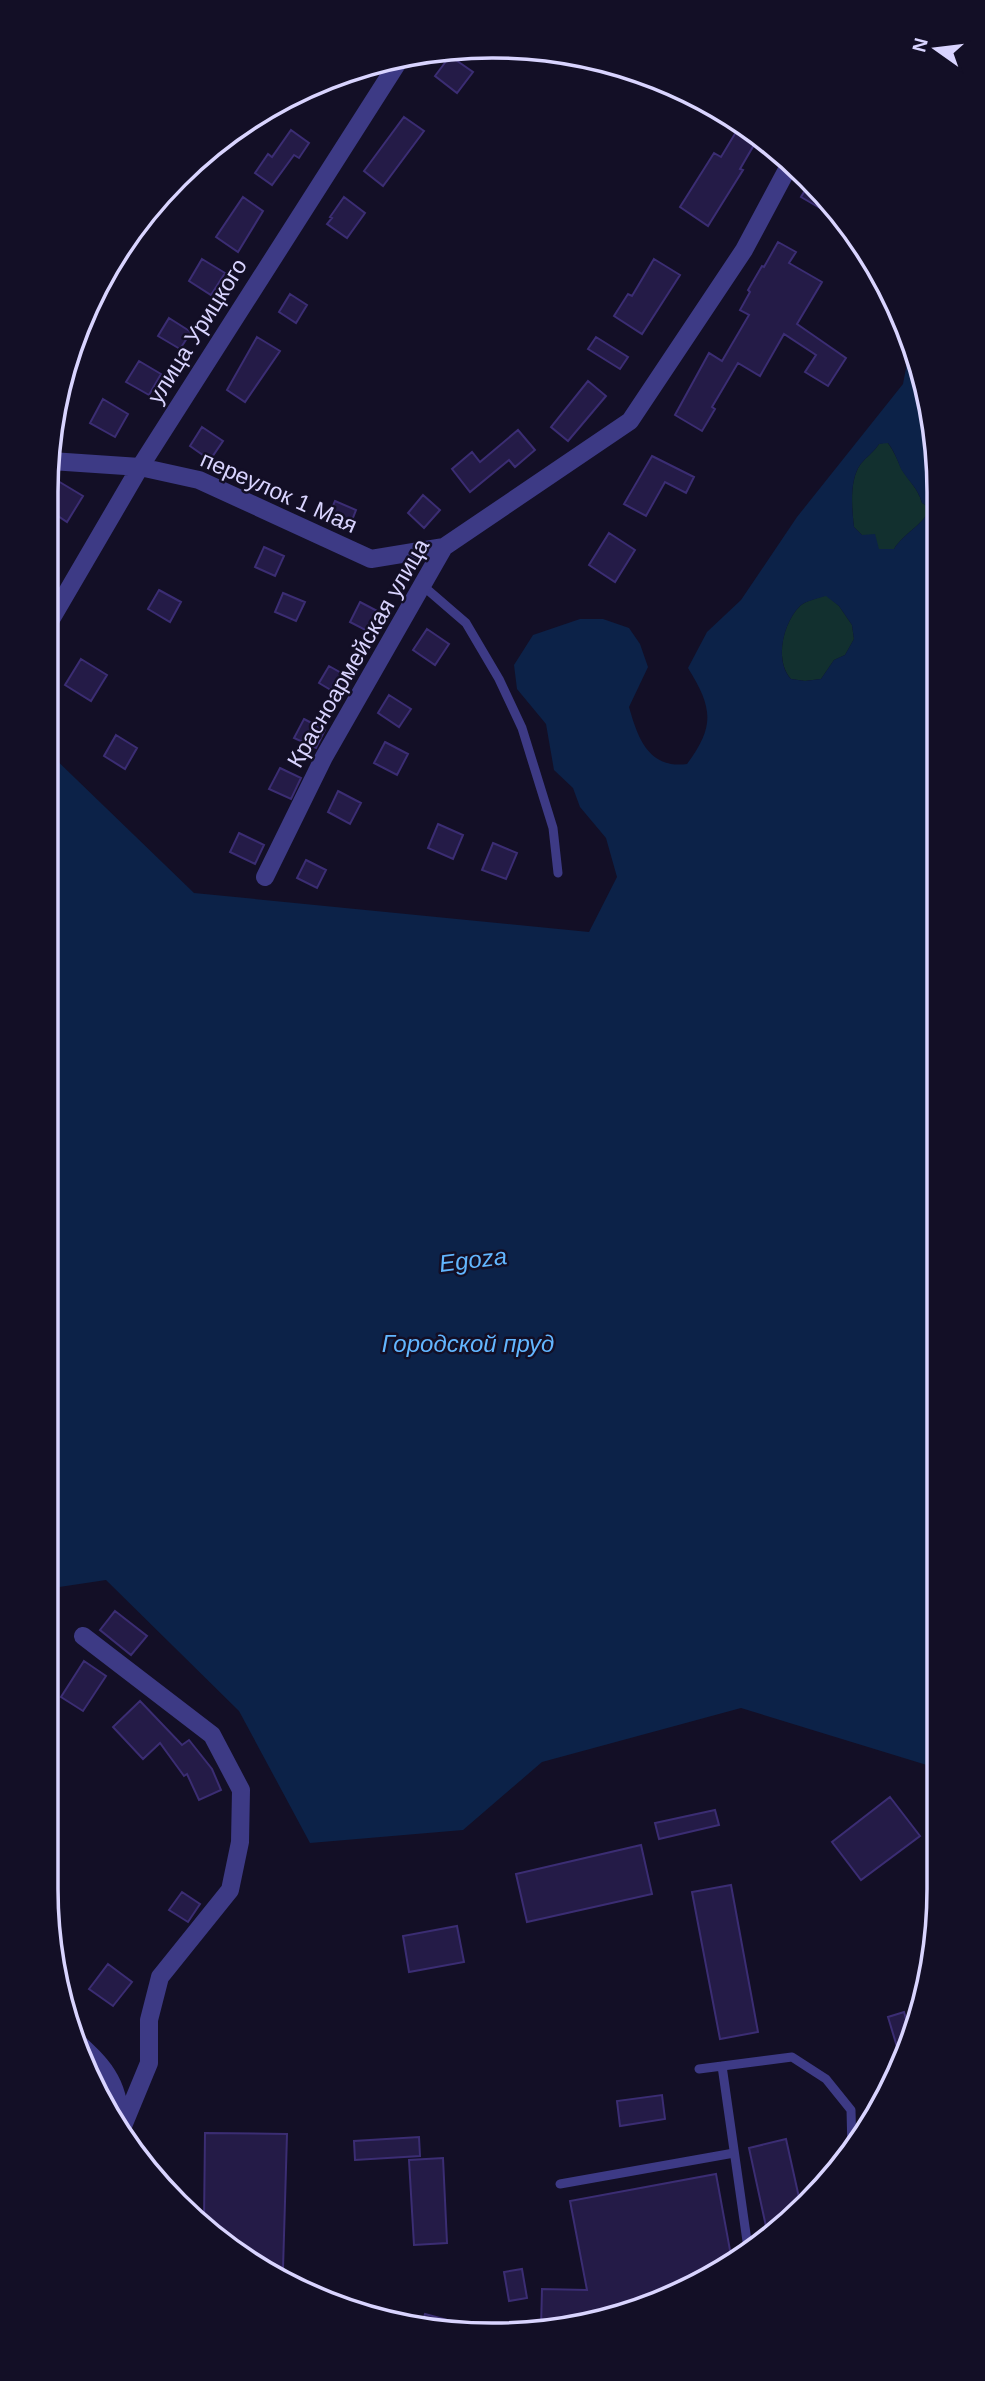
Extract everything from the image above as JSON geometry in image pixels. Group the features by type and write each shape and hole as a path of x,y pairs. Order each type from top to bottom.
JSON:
{"street":[{"name":"улица Урицкого","path":"58,607 140,467 393,70"},
{"name":"Красноармейская улица","path":"265,877 324,757 444,547 630,421 744,250 786,172"},
{"name":"переулок 1 Мая","path":"59,462 140,467 200,480 371,559 444,547"},
{"path":"83,1636 212,1735 241,1790 240,1842 230,1890 160,1977 149,2020 149,2063 125,2121"},
{"path":"91,2055 103,2066 120,2100 120,2112"}],"lane":[{"path":"422,585 466,623 499,679 522,728 553,828 558,873"},
{"path":"699,2069 792,2057 826,2080 850,2110 851,2134"},
{"path":"722,2066 747,2240"},
{"path":"560,2184 734,2153"}],"green space":[{"path":"887,442 922,503 927,506 927,514 923,520 894,549 878,549 875,540 862,535 854,527 854,479 860,465 879,444"},
{"path":"826,595 839,606 852,625 854,639 845,655 834,660 821,679 791,679 783,662 782,652 789,622 802,604"}],"water":[{"name":"Городской пруд","path":"907,363 924,436 927,506 922,503 888,443 879,444 860,465 854,479 852,504 854,527 862,535 875,534 879,549 894,549 927,514 927,1765 741,1708 542,1762 463,1830 310,1843 239,1711 106,1580 58,1587 58,762 194,893 589,932 617,877 606,838 580,807 573,788 554,770 546,724 517,689 514,665 533,635 580,619 603,619 629,628 640,644 648,667 629,707 641,740 654,757 663,762 687,764 703,738 707,716 702,694 688,668 707,632 741,600 797,517 903,384","holes":["826,596 839,606 852,625 854,639 845,655 834,660 821,679 791,679 786,671 782,652 785,632 794,613 802,604"]}],"building":[{"path":"447,60 455,60 473,72 457,93 435,76"},
{"path":"404,117 424,131 383,186 364,171"},
{"path":"291,130 309,143 299,158 294,155 272,185 255,173 268,154 272,157"},
{"path":"736,132 754,146 740,169 743,170 708,226 680,207 714,153 721,157"},
{"path":"805,190 821,209 801,197"},
{"path":"243,197 263,211 238,252 216,237"},
{"path":"344,197 365,213 347,238 327,224"},
{"path":"778,242 796,252 789,263 822,282 797,324 846,358 828,386 805,372 816,355 784,334 760,376 738,363 712,407 715,409 702,431 675,415 709,353 722,361 749,315 740,310 750,292 748,290"},
{"path":"202,259 225,273 211,295 189,281"},
{"path":"654,259 680,275 642,334 614,316 628,294 632,296"},
{"path":"290,294 307,305 296,323 279,312"},
{"path":"169,318 191,332 180,349 158,336"},
{"path":"257,337 280,351 245,402 227,390"},
{"path":"596,337 628,357 620,369 588,349"},
{"path":"139,361 161,374 149,395 126,382"},
{"path":"588,381 606,396 568,441 551,427"},
{"path":"103,399 128,414 115,437 90,423"},
{"path":"202,427 223,441 210,460 190,446"},
{"path":"518,430 535,450 515,467 509,460 470,492 452,469 472,452 480,462"},
{"path":"652,456 694,477 686,493 665,482 646,516 624,504"},
{"path":"58,481 83,496 67,522 58,516"},
{"path":"423,495 440,510 424,528 408,513"},
{"path":"335,501 356,510 349,528 327,519"},
{"path":"609,533 635,550 615,582 589,565"},
{"path":"264,547 284,556 275,576 255,567"},
{"path":"159,590 181,602 170,622 148,609"},
{"path":"283,593 305,602 296,621 275,612"},
{"path":"360,602 383,614 373,634 350,622"},
{"path":"427,629 449,644 435,665 413,650"},
{"path":"81,659 107,675 91,701 65,685"},
{"path":"329,666 350,678 341,696 319,683"},
{"path":"389,695 411,709 399,727 378,713"},
{"path":"304,719 325,730 316,748 294,738"},
{"path":"116,735 137,748 125,769 104,756"},
{"path":"385,742 408,754 397,775 374,763"},
{"path":"280,768 301,778 291,799 269,789"},
{"path":"338,791 361,803 350,824 328,812"},
{"path":"438,824 463,835 453,859 428,848"},
{"path":"239,833 264,845 255,864 230,852"},
{"path":"493,843 517,853 506,879 482,870"},
{"path":"306,860 326,870 317,888 297,878"},
{"path":"115,1611 147,1636 131,1655 100,1630"},
{"path":"84,1661 106,1676 83,1711 61,1697"},
{"path":"140,1701 182,1745 189,1740 212,1769 221,1790 199,1800 187,1774 184,1776 160,1743 143,1759 113,1727"},
{"path":"890,1797 920,1836 861,1880 832,1842"},
{"path":"715,1810 719,1825 659,1839 655,1823"},
{"path":"641,1845 652,1894 527,1922 516,1874"},
{"path":"731,1885 758,2032 720,2039 692,1892"},
{"path":"182,1892 200,1904 188,1922 169,1910"},
{"path":"457,1926 464,1962 409,1972 403,1936"},
{"path":"108,1964 132,1982 113,2006 89,1989"},
{"path":"904,2012 906,2020 897,2047 888,2017"},
{"path":"662,2095 665,2119 620,2126 617,2101"},
{"path":"205,2133 287,2134 283,2269 251,2250 204,2213"},
{"path":"419,2137 420,2156 355,2160 354,2141"},
{"path":"786,2139 799,2197 766,2226 749,2148"},
{"path":"443,2158 447,2243 414,2245 409,2160"},
{"path":"716,2174 730,2252 685,2278 632,2300 577,2315 541,2321 542,2289 587,2290 570,2201"},
{"path":"522,2269 527,2298 509,2301 504,2272"},
{"path":"425,2314 451,2321 436,2320 424,2318"}],"water label":[{"name":"Egoza","path":"473,1260"}]}
